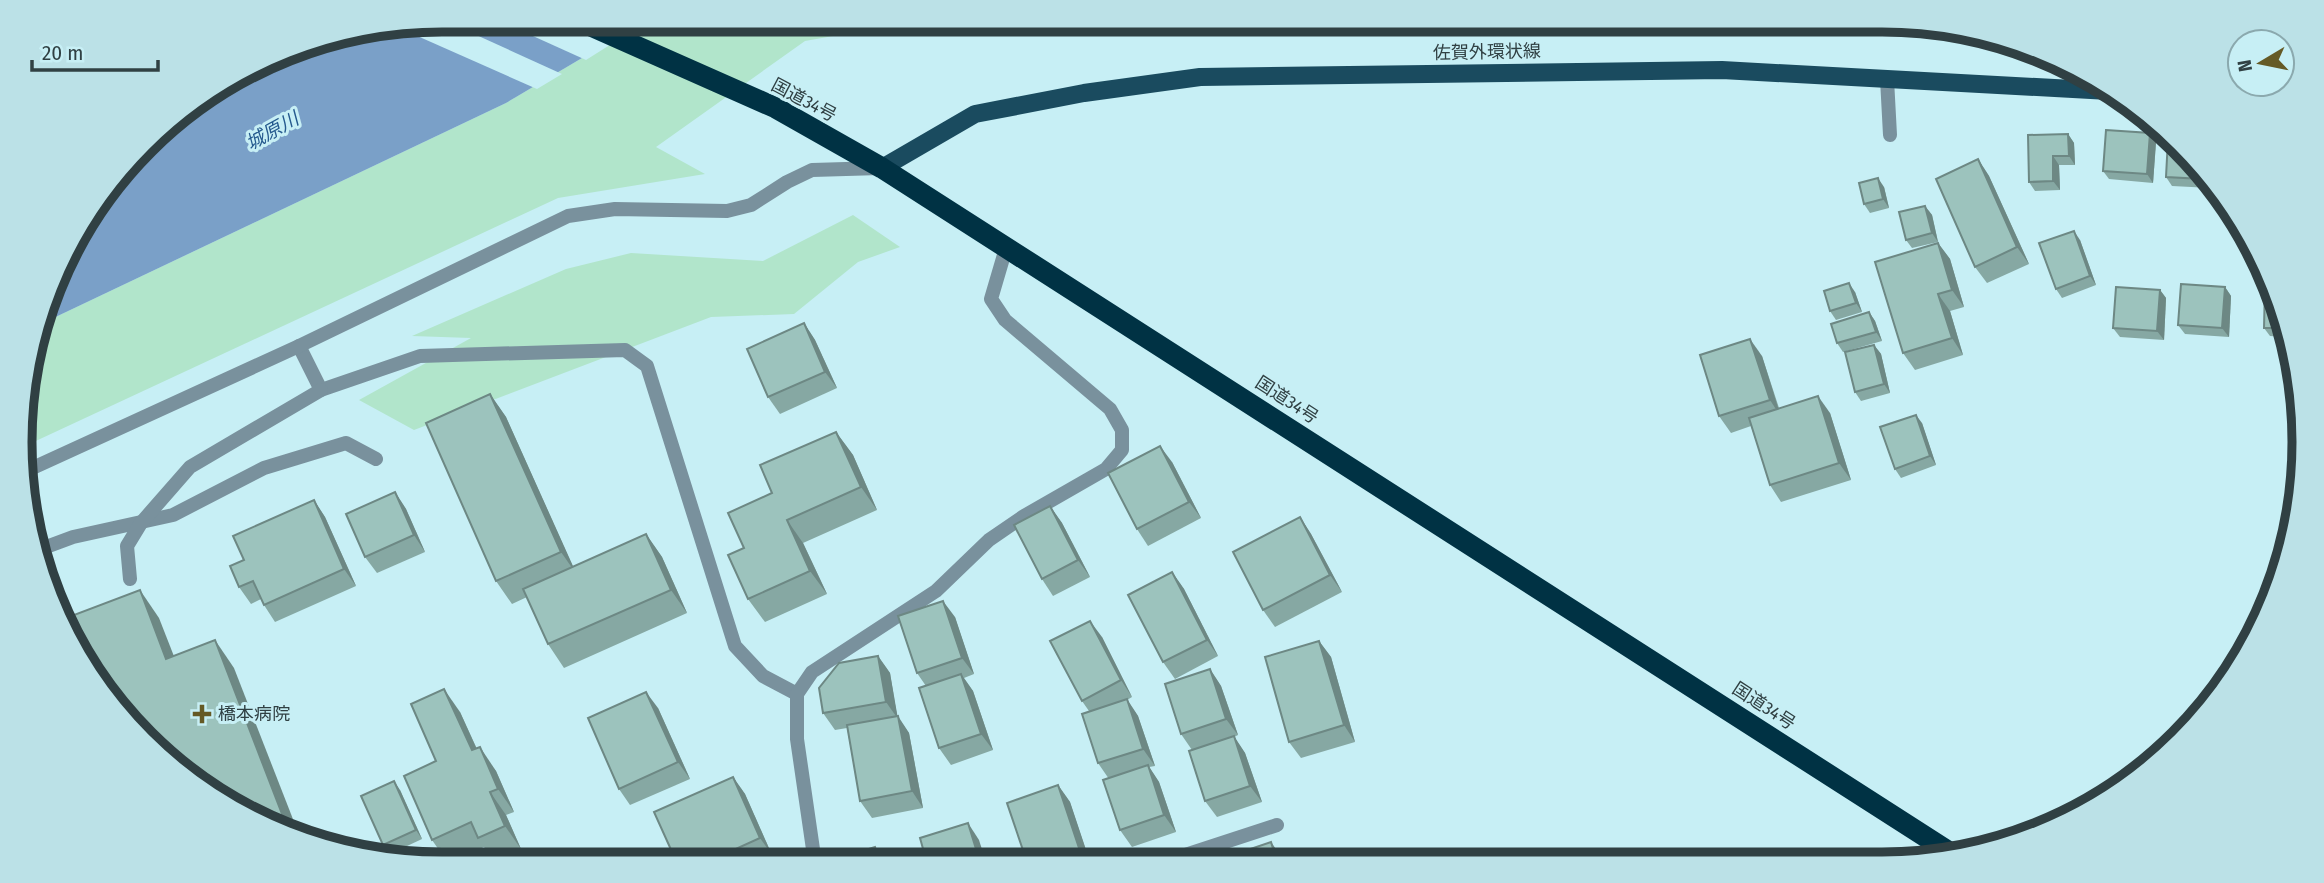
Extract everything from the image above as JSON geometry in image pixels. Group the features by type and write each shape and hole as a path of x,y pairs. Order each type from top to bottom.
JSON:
{"highway":[{"name":"国道34号","path":"604,32 776,108 882,168 1942,847"}],"main road":[{"name":"佐賀外環状線","path":"882,168 975,114 1084,93 1200,77 1722,70 2094,90"}],"street":[{"path":"1887,79 1890,135"},
{"path":"32,468 299,345 568,216 615,209 727,212 751,205 812,170 882,168"},
{"path":"813,852 797,739 797,694 813,672 936,591 989,540 1106,469 1122,450 1122,430 1110,409 1005,320 991,299 1006,248"},
{"path":"299,345 321,390"},
{"path":"130,579 127,546 141,523 190,467 321,390 420,356 625,350 647,366 735,646 763,676 797,694"},
{"path":"45,547 73,537 173,515 264,468 346,443 376,459"},
{"path":"1195,852 1277,825"}],"green space":[{"path":"626,32 856,32 805,41 656,147 705,174 558,198 32,443 35,388 50,320 506,103"},
{"path":"853,215 900,247 858,262 794,314 711,317 414,430 359,400 471,338 412,336 566,269 631,253 763,261"}],"water":[{"name":"城原川","path":"415,32 626,32 506,103 50,320 86,236 133,171 192,116 236,86 260,74 335,45 388,35"}],"pier":[{"path":"470,32 562,74 537,89 410,33"},
{"path":"524,32 630,32 586,60"}],"building":[{"path":"2106,130 2150,133 2147,174 2103,171"},
{"path":"2068,134 2069,156 2053,156 2053,181 2029,182 2028,135"},
{"path":"2168,148 2197,179 2166,177"},
{"path":"1978,159 2017,247 1975,267 1936,179"},
{"path":"1878,178 1883,199 1864,204 1859,183"},
{"path":"1925,206 1932,233 1906,240 1899,212"},
{"path":"2074,231 2090,276 2056,289 2039,243"},
{"path":"1938,243 1952,290 1938,294 1952,338 1903,353 1875,262"},
{"path":"1849,283 1856,303 1830,311 1824,291"},
{"path":"2181,284 2225,287 2222,328 2178,325"},
{"path":"2116,287 2160,290 2157,331 2113,328"},
{"path":"2265,294 2277,328 2264,328"},
{"path":"1869,312 1876,332 1837,343 1831,324"},
{"path":"804,323 825,372 768,397 747,349"},
{"path":"1750,339 1770,400 1719,416 1700,355"},
{"path":"1874,345 1884,384 1855,392 1845,352"},
{"path":"490,394 561,552 496,581 426,423"},
{"path":"1818,396 1839,463 1770,485 1749,418"},
{"path":"1916,415 1930,456 1895,469 1880,427"},
{"path":"836,432 861,487 787,520 810,571 748,599 728,555 744,548 728,513 772,493 760,465"},
{"path":"1160,446 1189,502 1137,529 1108,473"},
{"path":"395,492 414,535 365,557 346,514"},
{"path":"314,500 344,569 264,605 253,581 239,587 230,566 244,560 233,536"},
{"path":"1050,506 1078,560 1042,579 1014,525"},
{"path":"1300,517 1330,575 1263,610 1233,552"},
{"path":"646,534 671,590 548,644 523,589"},
{"path":"1172,572 1207,640 1163,662 1128,595"},
{"path":"140,590 166,659 215,640 284,820 236,797 171,750 116,691 86,646 71,616"},
{"path":"943,601 962,658 917,673 898,616"},
{"path":"1090,621 1121,680 1082,701 1050,641"},
{"path":"1319,641 1344,725 1289,742 1265,657"},
{"path":"878,656 886,702 823,713 819,688 839,663"},
{"path":"1210,669 1226,719 1181,734 1165,684"},
{"path":"961,674 981,734 939,748 919,688"},
{"path":"444,689 472,750 480,747 498,789 490,792 505,826 478,838 471,822 432,840 404,776 436,761 411,704"},
{"path":"646,692 678,762 619,789 588,718"},
{"path":"1127,699 1143,749 1098,763 1082,714"},
{"path":"898,716 912,791 860,801 847,725"},
{"path":"1234,736 1250,786 1205,801 1189,751"},
{"path":"1148,765 1164,815 1120,830 1103,780"},
{"path":"733,777 760,838 729,852 672,852 654,812"},
{"path":"394,781 416,830 383,845 361,796"},
{"path":"1058,785 1080,852 1024,852 1007,803"},
{"path":"968,823 977,852 924,852 920,838"},
{"path":"1271,842 1274,852 1242,852"},
{"path":"875,847 877,852 859,852"}],"place":[{"name":"橋本病院","path":"202,714"}]}
